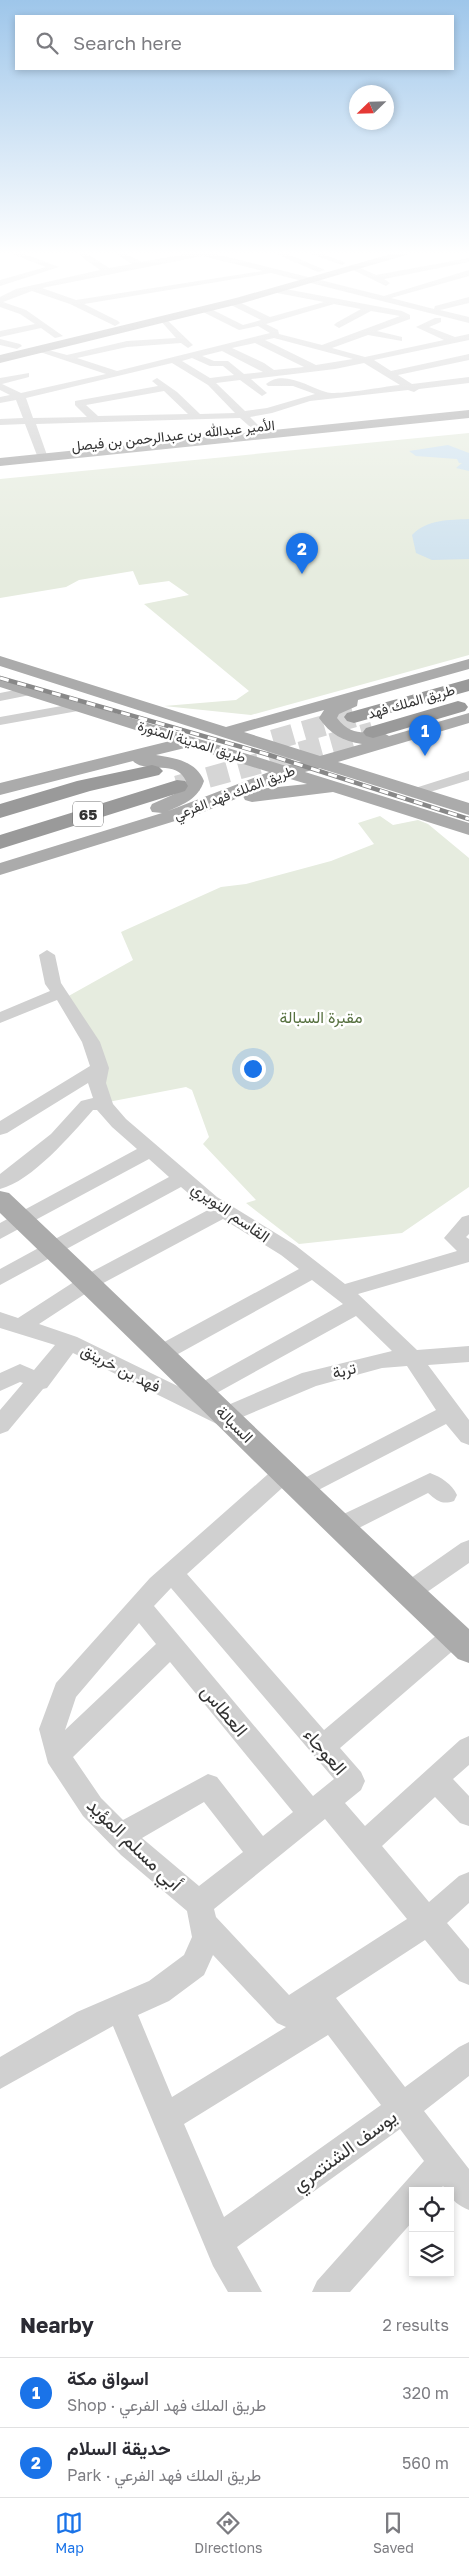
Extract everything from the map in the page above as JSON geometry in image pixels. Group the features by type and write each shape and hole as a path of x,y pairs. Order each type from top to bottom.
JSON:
{"highway":[{"name":"طريق الملك فهد","path":"354,717 469,685"},
{"name":"طريق الملك فهد","path":"373,732 469,704"},
{"path":"0,811 85,786 164,777"},
{"name":"65","path":"0,823 164,777"},
{"name":"65","path":"0,842 164,777"}],"main road":[{"name":"الأمير عبدالله بن عبدالرحمن بن فيصل","path":"0,462 469,414"},
{"name":"الأمير عبدالله بن عبدالرحمن بن فيصل","path":"0,470 469,421"},
{"name":"طريق المدينة المنورة","path":"0,661 222,733 280,754 364,794 469,829"},
{"path":"0,789 81,767 222,733 469,664"},
{"name":"طريق المدينة المنورة","path":"0,682 84,706 188,742 242,753"},
{"path":"375,691 332,710 328,718 334,729 360,739 429,730"},
{"path":"280,754 275,739 280,729 289,722 375,691"},
{"path":"172,717 228,719 284,716"},
{"name":"طريق الملك فهد الفرعي","path":"0,869 86,844 194,809 280,754 320,762 469,718"},
{"path":"128,756 142,749 149,740 145,730 140,726"},
{"path":"0,796 81,767 123,759 186,754 280,754 429,730"},
{"path":"86,844 194,802 229,786 243,770 242,753 222,733"},
{"path":"390,784 379,775 372,764 376,752 394,741"},
{"path":"81,767 148,760 181,766 190,772 194,780 193,788 186,796 86,844"},
{"path":"320,762 469,809"},
{"path":"194,809 289,790 312,788 364,794"},
{"name":"السبالة","path":"0,1199 11,1226 51,1249 203,1392 338,1527 462,1642"}],"street":[{"path":"61,361 64,363 79,363 117,374"},
{"path":"64,363 76,361"},
{"path":"129,361 162,385 197,417"},
{"path":"0,400 87,382 170,361"},
{"path":"176,361 203,378 263,435"},
{"path":"208,361 213,364 225,363 258,390 268,392 291,404"},
{"path":"250,361 266,369 334,366 361,361"},
{"path":"95,419 79,403 162,385 178,379 241,375 295,361"},
{"path":"301,361 312,367"},
{"path":"368,361 427,398"},
{"path":"389,374 451,361"},
{"path":"435,364 466,383"},
{"path":"334,366 366,392"},
{"path":"76,376 101,370"},
{"path":"0,381 26,375"},
{"path":"227,399 290,381 302,384 325,396"},
{"path":"87,382 122,406 157,400"},
{"path":"3,390 42,383"},
{"path":"0,422 28,421 49,411 95,419 127,414 197,417 242,415 268,411 325,396 466,383"},
{"path":"3,390 20,396"},
{"path":"36,393 49,411"},
{"path":"20,396 43,458"},
{"path":"0,697 30,691"},
{"path":"0,721 84,706"},
{"path":"417,792 469,775"},
{"name":"القاسم النويري","path":"47,956 53,984 91,1042 100,1068 97,1083 103,1102 119,1123 182,1178 224,1210 288,1250 358,1305 413,1359 469,1436"},
{"path":"0,1018 60,993"},
{"path":"2,1124 100,1068"},
{"path":"0,1183 29,1163 58,1138 87,1106 103,1102"},
{"path":"11,1226 150,1150"},
{"path":"0,1278 182,1178"},
{"path":"20,1326 87,1284 224,1210"},
{"path":"469,1222 454,1238 469,1250"},
{"path":"340,1292 469,1254"},
{"path":"162,1353 314,1270"},
{"path":"203,1392 358,1305"},
{"name":"فهد بن خرينق","path":"0,1320 70,1342 232,1421"},
{"path":"3,1416 39,1382 70,1342"},
{"name":"تربة","path":"232,1421 310,1379 382,1360 469,1354"},
{"path":"0,1383 20,1372 39,1382"},
{"name":"أبي مسلم المؤيد","path":"201,1914 92,1807 56,1755 52,1729 65,1691 139,1606 172,1573 293,1481 450,1412"},
{"path":"338,1527 430,1482 446,1495"},
{"path":"408,1592 469,1550"},
{"name":"العوجاء","path":"172,1573 352,1781 261,1854 201,1914"},
{"name":"العطاس","path":"139,1606 171,1646 319,1808 362,1845 469,1971"},
{"path":"322,1747 462,1642"},
{"path":"56,1755 171,1646"},
{"path":"362,1845 469,1748"},
{"path":"435,1779 469,1814"},
{"path":"120,1836 208,1786 261,1854"},
{"path":"166,2118 323,2006 427,1922 469,1885"},
{"path":"0,2074 87,2022 159,1991 194,1964 206,1937 201,1914"},
{"path":"201,1914 287,2014 323,2006"},
{"path":"323,2006 469,2194"},
{"path":"120,2008 218,2241 246,2292"},
{"name":"يوسف الشنتمري","path":"218,2241 402,2108 469,2057"},
{"path":"422,2187 444,2162"},
{"path":"328,2292 409,2201"}],"green space":[{"path":"469,433 469,655 251,715 164,706 236,700 249,691 144,604 189,595 169,581 139,585 133,571 79,580 66,587 0,598 0,479"},
{"name":"مقبرة السبالة","path":"380,816 393,825 418,820 428,824 469,858 469,1187 402,1233 299,1244 246,1203 256,1200 203,1144 209,1137 192,1090 186,1087 103,1103 100,1068 65,998 133,960 121,932 221,887 246,884 331,861 374,844 358,823"}],"water":[{"path":"448,445 469,453 469,471 456,468 462,463 459,463 457,459 416,456 409,451"},
{"path":"469,519 469,559 432,560 416,553 412,535 424,526 439,521"}],"tunnel":[{"path":"273,740 354,717"},
{"path":"177,786 373,732"}],"railway":[{"path":"0,678 266,754 469,819"}],"place":[{"name":"حديقة السلام","path":"302,574"},
{"name":"اسواق مكة","path":"425,756"}]}
